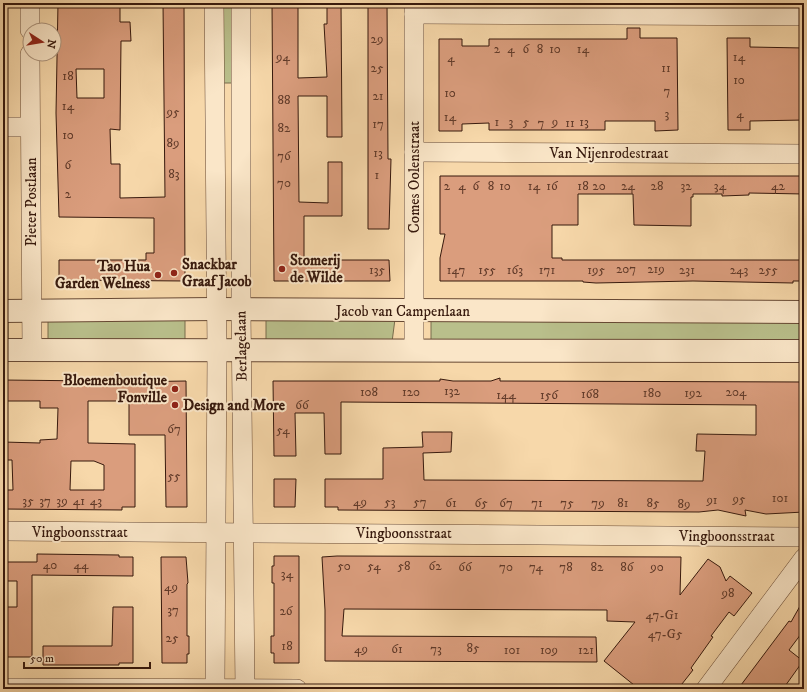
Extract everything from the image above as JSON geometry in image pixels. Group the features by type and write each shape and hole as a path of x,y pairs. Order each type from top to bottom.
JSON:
{"street":[{"path":"30,3 30,22"},
{"name":"Berlagelaan","path":"214,3 215,309 217,351 216,688"},
{"name":"Berlagelaan","path":"240,3 241,310 245,688"},
{"path":"414,8 804,16"},
{"name":"Comes Oolenstraat","path":"414,8 414,350"},
{"name":"Pieter Postlaan","path":"30,62 32,350"},
{"path":"3,127 30,127"},
{"name":"Van Nijenrodestraat","path":"414,152 804,154"},
{"name":"Jacob van Campenlaan","path":"3,311 215,309 804,312"},
{"path":"3,350 804,351"},
{"name":"Vingboonsstraat","path":"3,531 804,537"},
{"path":"706,689 804,558"},
{"path":"14,688 297,689"}],"green space":[{"path":"221,3 236,3 236,83 221,83"},
{"path":"3,317 8,317 8,344 3,344"},
{"path":"804,318 804,342 435,343 431,339 431,320"},
{"path":"48,319 185,319 185,344 48,345"},
{"path":"266,319 395,319 392,342 266,345"}],"building":[{"path":"58,3 120,3 120,22 130,22 131,41 121,41 120,130 110,129 111,164 120,164 120,198 165,197 163,3 184,3 185,281 59,280 59,260 146,260 146,253 154,253 154,218 59,217 56,113 57,62 62,62 62,22 58,22","holes":["76,69 104,69 104,98 77,98"]},
{"path":"272,3 298,3 298,78 327,77 324,24 327,24 327,3 341,3 342,137 327,137 327,96 298,96 299,202 328,203 328,162 342,162 342,216 304,216 304,260 389,260 390,281 274,281"},
{"path":"368,3 387,3 388,159 391,159 389,229 368,229"},
{"path":"627,28 640,28 640,38 677,38 678,130 655,131 655,121 605,121 605,130 489,130 489,123 462,124 462,131 439,131 439,39 462,39 462,46 489,46 489,39 627,39"},
{"path":"727,38 750,38 750,47 804,48 804,120 750,121 750,130 728,130"},
{"path":"440,176 804,176 804,194 749,193 749,195 722,196 722,194 693,194 693,197 691,197 691,226 634,225 633,194 578,194 578,225 552,225 552,258 562,258 562,260 804,260 804,281 793,281 793,283 693,281 596,283 583,281 440,281 440,258 445,234 440,234"},
{"path":"500,378 500,381 804,382 804,512 766,514 745,510 746,516 718,510 699,512 338,510 338,507 325,507 325,479 383,479 383,448 423,447 422,432 452,432 451,452 423,453 424,480 703,481 705,451 696,451 697,434 756,435 756,405 341,402 341,454 325,454 324,413 295,413 296,456 274,456 273,381 440,381 440,379 453,381 491,381"},
{"path":"97,379 123,382 186,381 187,507 166,507 165,435 129,435 129,401 88,401 88,443 135,444 135,507 122,507 122,510 3,509 3,490 13,490 12,460 3,460 3,442 40,443 40,440 57,439 58,408 40,408 40,401 3,401 3,380 97,381","holes":["71,461 94,461 104,465 104,490 70,490"]},
{"path":"274,479 296,479 295,507 274,507"},
{"path":"37,554 119,555 119,557 133,557 133,576 32,575 32,657 3,657 3,607 17,607 17,581 3,581 3,562 37,562"},
{"path":"274,556 299,556 299,663 274,663 274,653 271,653 271,636 274,636 274,583 272,583 272,566 274,566"},
{"path":"161,557 186,557 188,583 187,636 189,636 189,654 187,654 187,663 162,663"},
{"path":"322,557 681,557 680,595 708,559 720,567 726,581 730,576 752,593 734,616 729,612 711,636 713,637 691,668 693,670 678,689 639,689 604,661 635,622 607,621 607,610 344,609 342,636 596,637 597,662 325,661 325,610"},
{"path":"804,599 804,630 789,650 803,661 783,689 738,689 789,621 791,622"},
{"path":"113,607 133,607 133,663 119,663 119,665 43,665 43,646 112,646"}],"place":[{"name":"Stomerij de Wilde","path":"282,269"},
{"name":"Snackbar Graaf Jacob","path":"174,273"},
{"name":"Tao Hua Garden Welness","path":"158,275"},
{"name":"Bloemenboutique Fonville","path":"175,389"},
{"name":"Design and More","path":"175,405"}]}
